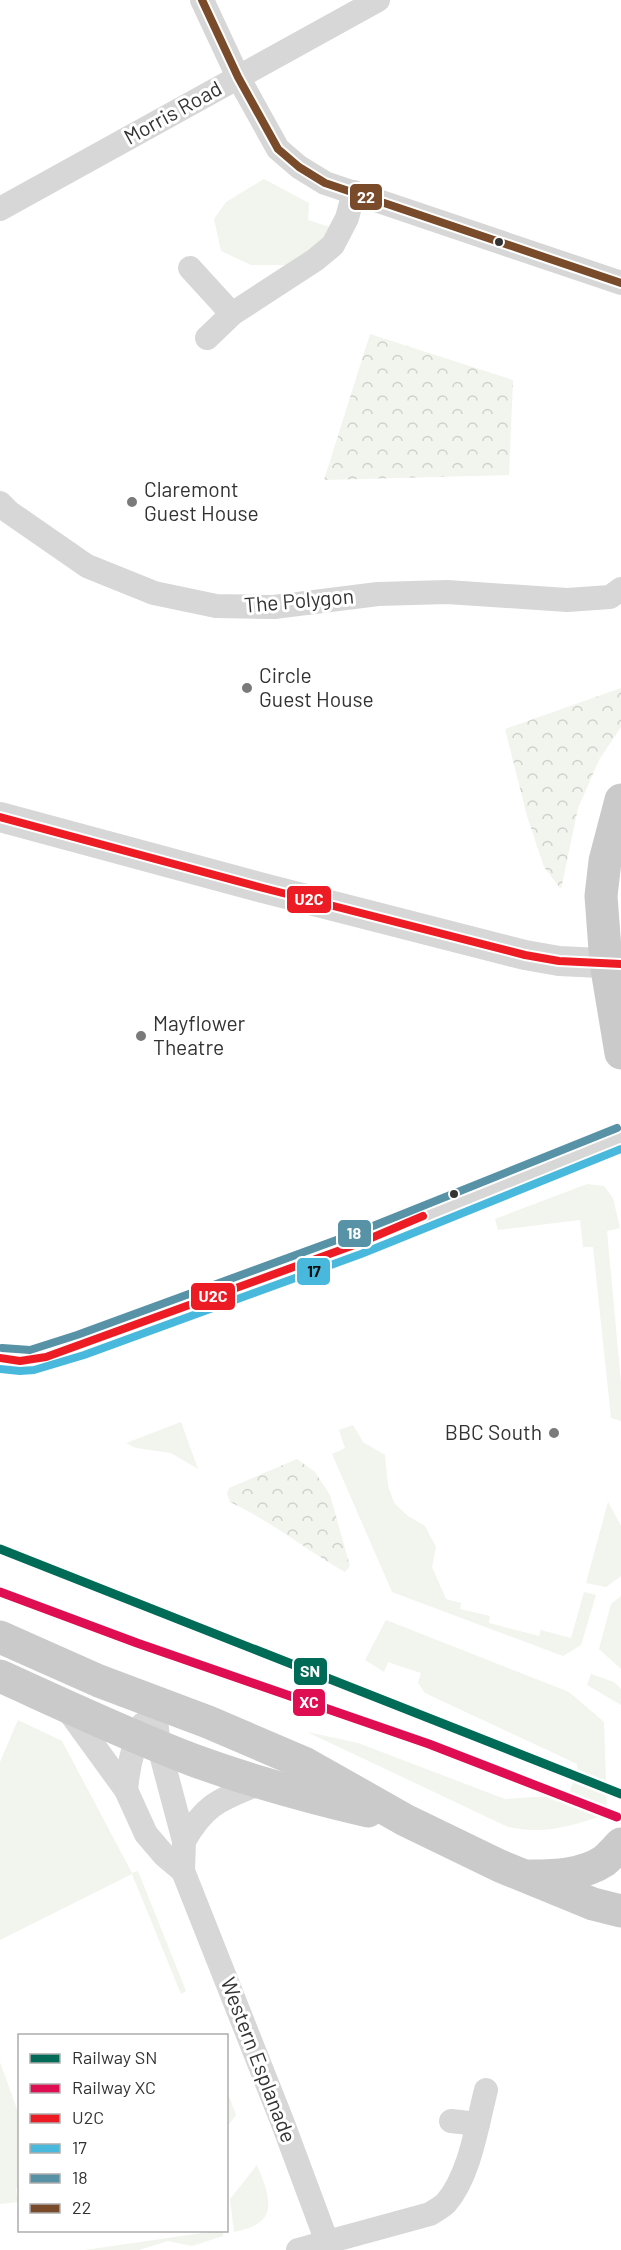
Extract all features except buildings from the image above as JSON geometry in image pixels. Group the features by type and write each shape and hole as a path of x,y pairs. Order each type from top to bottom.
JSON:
{"main road":[{"path":"621,800 605,861 601,896 613,964 621,1053"},
{"path":"0,1637 99,1681 208,1722 306,1764 405,1820 500,1866 593,1904 621,1911"},
{"path":"0,1676 148,1742 302,1796 405,1820"},
{"path":"526,1876 557,1876 580,1871 615,1856"}],"street":[{"path":"202,0 238,77 278,149 299,167 325,183 621,282"},
{"name":"Morris Road","path":"0,208 378,0"},
{"path":"207,338 232,314 315,260 333,245 347,218 354,192"},
{"path":"190,268 232,314"},
{"name":"The Polygon","path":"0,503 9,512 87,566 154,593 216,606 274,607 378,594 447,592 567,600 610,597 621,589"},
{"path":"0,817 263,888 525,955 559,961 613,964"},
{"path":"0,1358 33,1360 80,1345 357,1244 621,1137"},
{"name":"Western Esplanade","path":"126,1790 128,1772 148,1742 154,1701"},
{"name":"Western Esplanade","path":"65,1705 126,1790 146,1834 164,1855 183,1871"},
{"name":"Western Esplanade","path":"148,1742 184,1841 183,1871 274,2099 329,2246"},
{"path":"184,1841 194,1822 210,1806 263,1782"},
{"path":"298,2250 329,2246 430,2214 445,2205 470,2156 486,2090"},
{"path":"451,2121 478,2124"}],"green space":[{"path":"264,179 309,203 308,220 333,228 310,255 285,265 251,265 221,251 214,219 226,202"},
{"path":"370,334 513,380 509,475 324,480"},
{"path":"621,688 621,727 599,760 578,808 561,889 544,867 527,816 505,729"},
{"path":"587,1184 604,1186 613,1198 620,1228 607,1231 621,1383 621,1421 611,1418 593,1247 583,1247 580,1220 498,1230 495,1219"},
{"path":"181,1422 198,1469 171,1453 136,1448 126,1443"},
{"path":"353,1425 363,1442 385,1455 388,1486 394,1503 408,1516 425,1526 436,1547 432,1567 446,1599 461,1603 460,1609 490,1616 489,1623 539,1636 541,1630 571,1638 584,1592 596,1595 581,1645 563,1656 392,1592 332,1454 345,1448 339,1430"},
{"path":"297,1459 315,1472 330,1495 350,1566 345,1572 260,1518 230,1502 227,1494 229,1488"},
{"path":"608,1502 621,1526 621,1576 606,1587 586,1583"},
{"path":"621,1596 621,1669 599,1649 611,1604"},
{"path":"386,1620 569,1692 604,1722 607,1814 546,1830 508,1827 307,1732 358,1743 505,1799 568,1795 578,1771 577,1764 425,1693 418,1683 421,1673 388,1662 384,1672 365,1660"},
{"path":"591,1674 614,1682 621,1689 621,1705 587,1685"},
{"path":"18,1720 62,1741 132,1873 138,1871 186,1991 181,1994 132,1874 0,1940 0,1762"},
{"path":"0,2062 18,2112 18,2188 16,2189 18,2202 0,2204"},
{"path":"228,2094 236,2115 228,2126"},
{"path":"257,2165 268,2196 267,2212 257,2224 234,2232 230,2199"},
{"path":"223,2232 223,2236 192,2246 168,2241 139,2250 85,2250"}],"rail line":[{"name":"SN","path":"0,1549 621,1794"},
{"name":"XC","path":"0,1592 137,1643 429,1744 617,1817"}],"transit line":[{"name":"22","path":"202,0 238,77 278,149 299,167 325,183 621,283"},
{"name":"U2C","path":"0,817 263,888 525,955 559,961 621,964"},
{"name":"18","path":"2,1348 30,1350 77,1335 353,1234 617,1128"},
{"name":"17","path":"0,1369 34,1370 84,1355 361,1254 621,1149"},
{"name":"U2C","path":"0,1358 20,1361 46,1357 357,1244 423,1216"}],"place":[{"name":"Claremont Guest House","path":"132,502"},
{"name":"Circle Guest House","path":"247,688"},
{"name":"Mayflower Theatre","path":"141,1036"},
{"name":"BBC South","path":"554,1433"}]}
